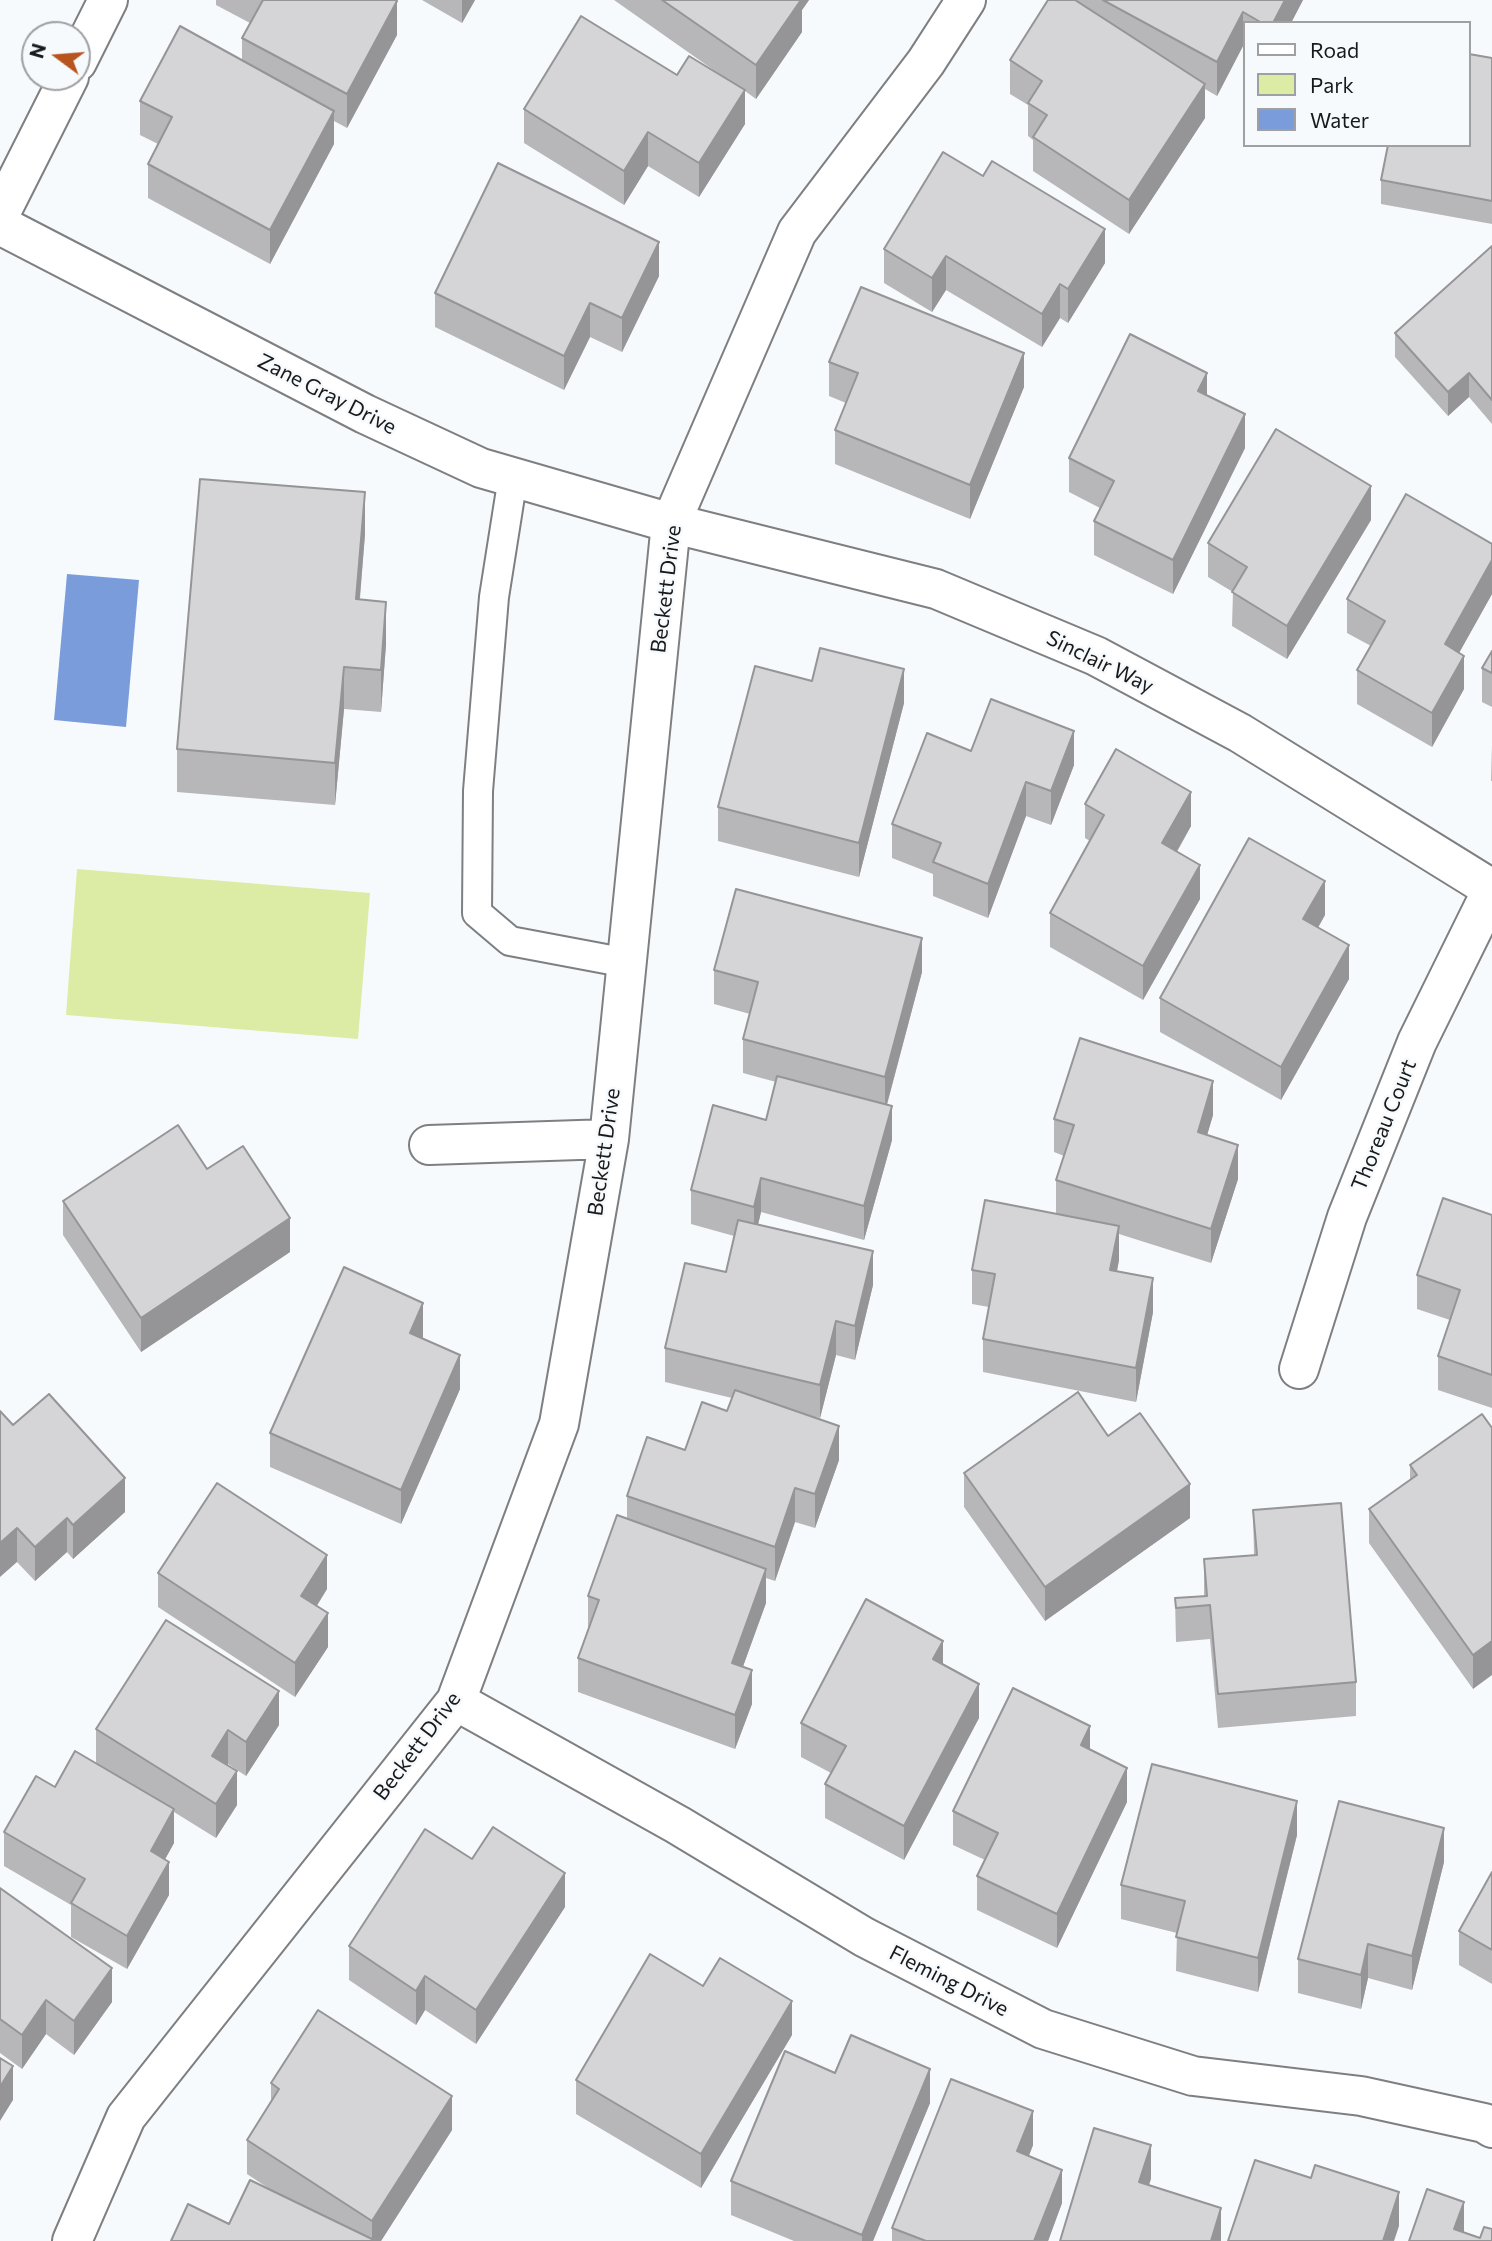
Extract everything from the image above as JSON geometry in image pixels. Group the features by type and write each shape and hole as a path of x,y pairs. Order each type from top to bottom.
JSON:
{"street":[{"path":"91,34 108,0"},
{"name":"Beckett Drive","path":"72,2241 126,2117 456,1701 559,1424 609,1139 671,523 797,232 926,62 966,0"},
{"path":"0,214 62,91"},
{"name":"Zane Gray Drive","path":"0,225 365,414 481,468 671,523"},
{"name":"Sinclair Way","path":"671,523 936,589 1096,656 1240,733 1492,889"},
{"name":"Thoreau Court","path":"1299,1370 1347,1217 1412,1055 1492,889"},
{"path":"429,1145 609,1139"},
{"name":"Fleming Drive","path":"456,1701 678,1825 864,1937 1043,2029 1193,2076 1361,2096 1484,2123 1492,2128"}],"lane":[{"path":"513,477 494,597 478,791 477,914 510,941 627,963"}],"green space":[{"path":"77,869 370,893 358,1039 66,1015"}],"water":[{"path":"67,574 139,580 126,727 54,720"}],"building":[{"path":"263,0 397,1 347,94 242,38"},
{"path":"662,0 801,0 756,65"},
{"path":"1048,0 1075,0 1205,84 1129,200 1033,137 1047,115 1028,103 1042,81 1010,60"},
{"path":"1103,0 1285,0 1274,21 1259,21 1243,12 1217,62"},
{"path":"581,16 677,75 689,56 745,90 699,163 648,132 624,171 524,109"},
{"path":"180,26 334,111 270,230 148,164 172,117 140,101"},
{"path":"1471,54 1492,58 1492,201 1381,180 1388,147 1471,147"},
{"path":"943,152 983,176 992,161 1105,229 1068,289 1060,284 1042,314 946,256 932,278 884,249"},
{"path":"498,163 659,242 622,318 590,303 564,356 435,293"},
{"path":"1492,246 1492,400 1469,373 1448,392 1395,333"},
{"path":"861,287 1024,353 970,485 835,430 858,373 829,362"},
{"path":"1130,334 1207,373 1198,391 1245,414 1173,560 1094,521 1114,481 1069,458"},
{"path":"1276,429 1371,486 1287,626 1232,592 1247,567 1208,543"},
{"path":"200,479 365,492 356,599 386,602 381,670 344,667 335,763 177,749"},
{"path":"1406,494 1492,544 1492,560 1445,644 1464,656 1432,713 1357,670 1385,621 1347,599"},
{"path":"820,648 904,669 859,843 718,807 755,666 812,681"},
{"path":"1492,651 1492,673 1482,668"},
{"path":"991,699 1074,731 1051,791 1026,782 988,884 933,862 941,843 892,824 927,733 971,751"},
{"path":"1116,749 1191,792 1162,843 1200,865 1143,966 1050,913 1104,815 1085,804"},
{"path":"1249,838 1325,881 1303,919 1349,945 1281,1067 1160,998"},
{"path":"736,889 922,938 885,1077 743,1039 758,982 714,970"},
{"path":"1080,1038 1213,1081 1198,1132 1238,1145 1211,1229 1056,1180 1074,1125 1054,1119"},
{"path":"777,1076 892,1106 864,1206 761,1178 754,1207 691,1190 713,1105 766,1120"},
{"path":"178,1125 207,1169 243,1146 290,1218 141,1318 63,1201"},
{"path":"1443,1198 1492,1215 1492,1375 1438,1356 1460,1290 1417,1275"},
{"path":"985,1200 1119,1226 1110,1270 1153,1278 1136,1368 983,1339 995,1274 972,1270"},
{"path":"738,1220 873,1251 855,1326 836,1321 820,1385 665,1348 685,1263 726,1272"},
{"path":"344,1267 423,1303 410,1333 460,1355 401,1490 270,1433"},
{"path":"735,1390 839,1426 815,1494 795,1488 775,1547 627,1496 647,1437 685,1450 702,1402 727,1411"},
{"path":"1078,1392 1108,1436 1140,1413 1190,1484 1045,1587 964,1473"},
{"path":"49,1394 125,1478 73,1525 67,1518 35,1547 17,1528 0,1543 0,1411 13,1425"},
{"path":"1482,1414 1492,1428 1492,1641 1473,1655 1369,1509 1417,1475 1410,1465"},
{"path":"217,1483 327,1555 301,1596 328,1613 295,1663 158,1573"},
{"path":"1341,1503 1356,1682 1218,1694 1210,1605 1176,1608 1175,1598 1207,1596 1204,1559 1257,1555 1253,1510"},
{"path":"617,1515 766,1569 732,1663 752,1670 735,1715 578,1658 599,1600 588,1596"},
{"path":"866,1599 943,1641 933,1659 979,1684 904,1826 825,1784 846,1746 801,1723"},
{"path":"166,1620 279,1691 246,1742 228,1730 212,1756 237,1771 216,1804 96,1729"},
{"path":"1013,1688 1090,1726 1081,1745 1127,1768 1057,1914 977,1876 998,1833 953,1811"},
{"path":"75,1751 174,1809 151,1851 169,1862 127,1936 71,1903 85,1879 4,1832 36,1776 55,1787"},
{"path":"1152,1764 1297,1801 1258,1958 1176,1937 1185,1901 1121,1885"},
{"path":"1339,1801 1444,1828 1412,1956 1368,1944 1361,1975 1298,1959"},
{"path":"493,1827 565,1873 476,2010 425,1976 416,1991 349,1946 425,1829 472,1859"},
{"path":"1492,1872 1492,1950 1459,1931"},
{"path":"0,1888 112,1968 74,2021 46,2000 22,2035 0,2019"},
{"path":"650,1954 703,1986 720,1958 792,2001 701,2154 576,2080"},
{"path":"318,2010 452,2096 372,2221 247,2140 279,2089 271,2083"},
{"path":"851,2035 930,2069 862,2235 731,2181 785,2051 835,2073"},
{"path":"0,2058 13,2066 0,2087"},
{"path":"951,2079 1033,2111 1017,2151 1062,2170 1034,2241 926,2241 892,2228"},
{"path":"1094,2128 1151,2145 1139,2182 1221,2208 1211,2241 1060,2241"},
{"path":"1255,2160 1311,2178 1315,2165 1399,2192 1383,2241 1228,2241"},
{"path":"250,2180 374,2241 171,2241 188,2204 229,2224"},
{"path":"1427,2189 1464,2202 1454,2229 1480,2238 1484,2227 1492,2229 1492,2241 1409,2241"}]}
